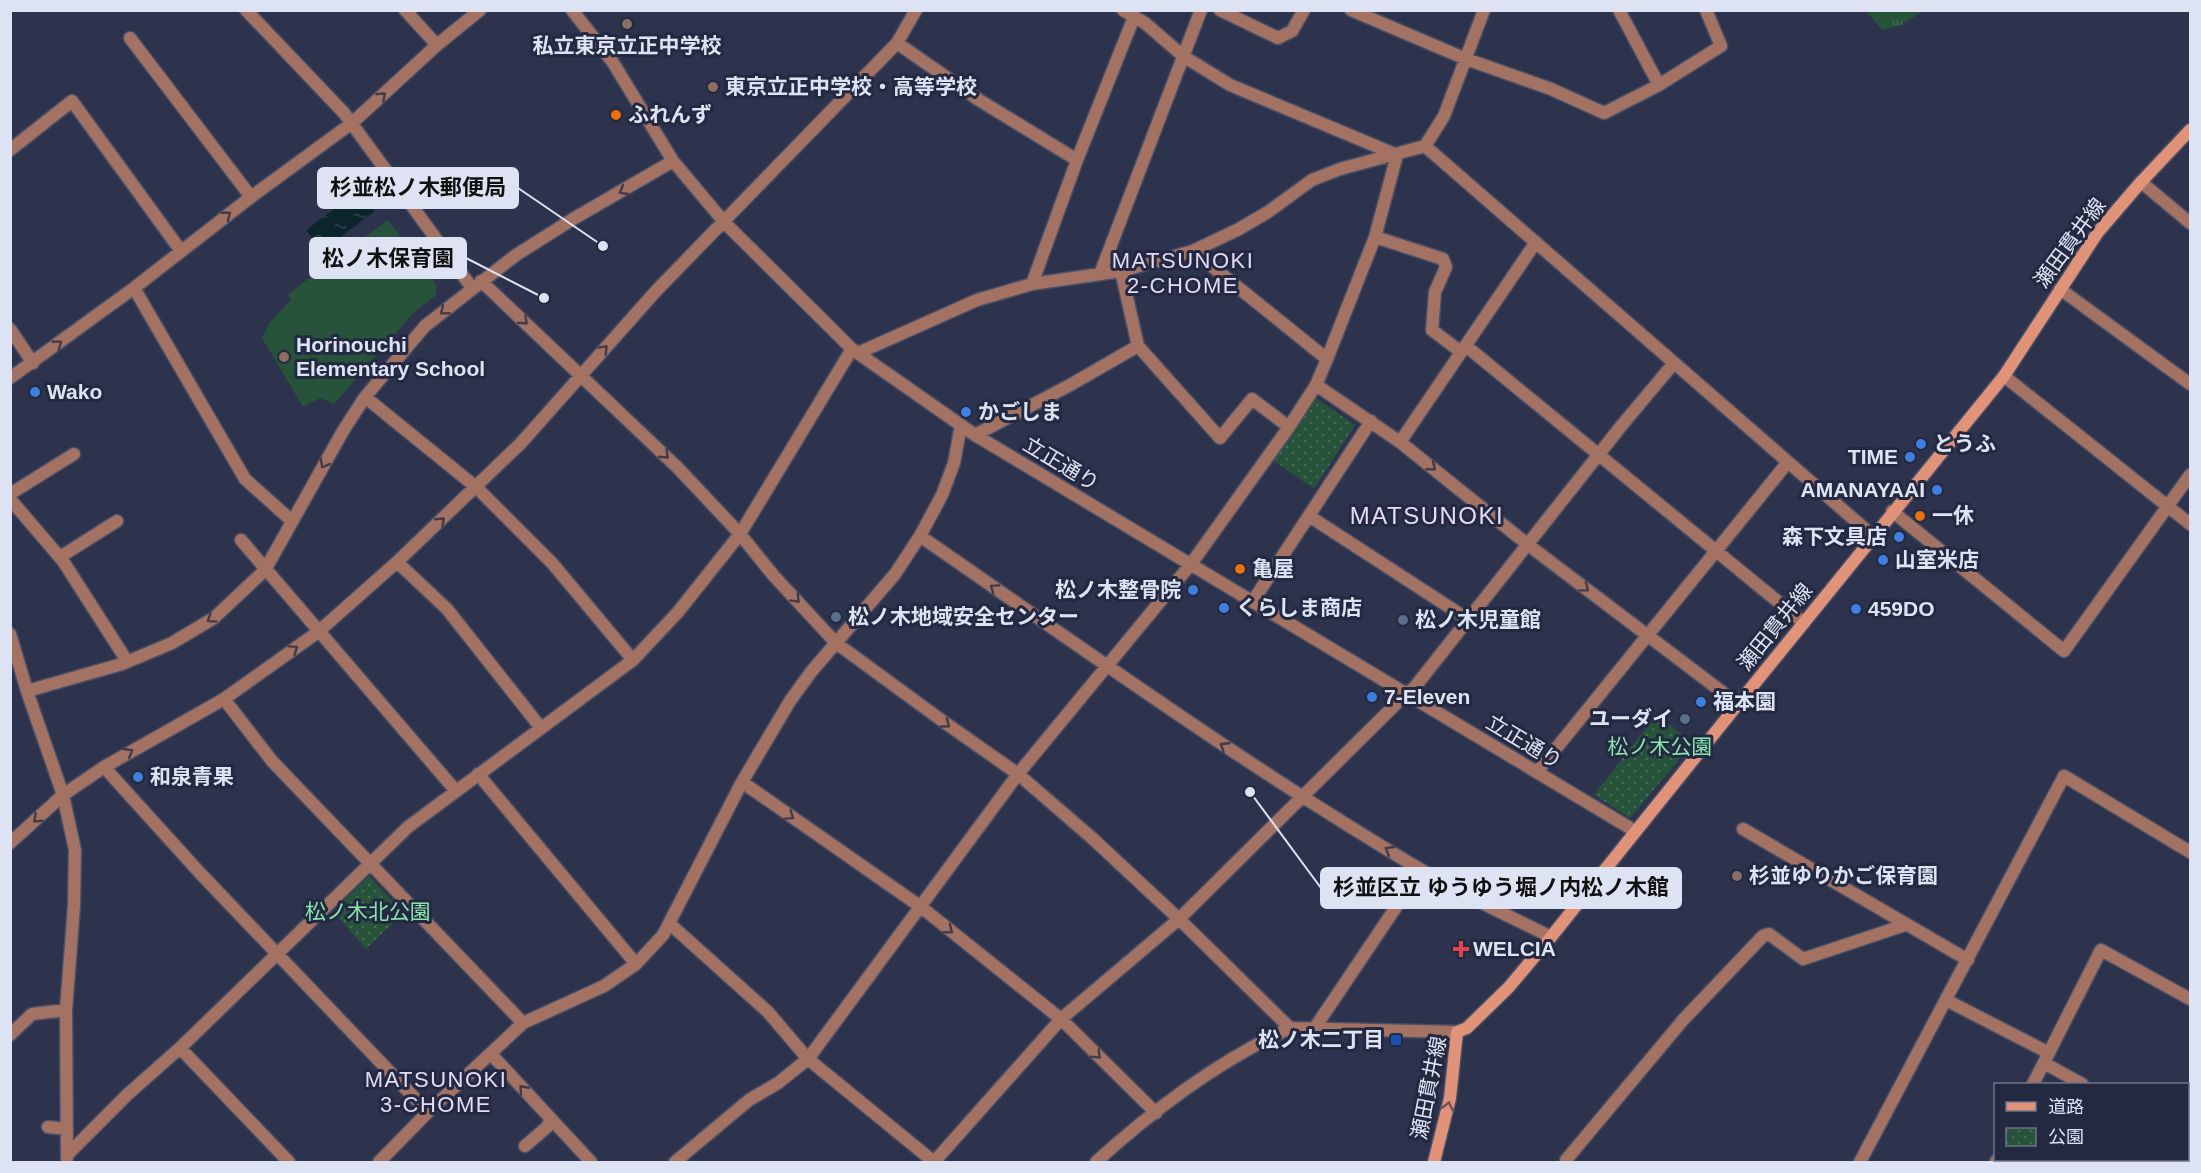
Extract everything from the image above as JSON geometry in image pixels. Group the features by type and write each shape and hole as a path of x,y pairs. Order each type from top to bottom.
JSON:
{"main road":[{"name":"瀬田貫井線","path":"1434,1162 1450,1098 1457,1032 1467,1028 1509,987 1551,938 1737,704 2004,376 2098,232 2190,130"}],"street":[{"path":"246,10 344,113 477,284 581,373 678,468 836,643 1018,774 1092,838 1179,919 1290,1028"},
{"path":"405,10 437,45"},
{"path":"10,378 134,288 251,197 352,123 437,45 480,10"},
{"name":"立正通り","path":"572,10 612,61 673,162 725,223 855,351 975,435 1635,831"},
{"path":"10,843 63,795 104,767 224,699 318,632 397,562 520,443 656,291 725,223 897,43 916,10"},
{"path":"1100,274 1201,10"},
{"path":"1220,10 1278,38 1292,31 1304,10"},
{"path":"1351,10 1466,59 1551,89 1604,112 1659,85 1721,46 1706,10"},
{"path":"67,1159 128,1094 180,1048 408,827 633,660 678,612 740,534 855,351 977,300 1032,284 1121,271 1193,251 1268,212 1312,180 1340,169 1425,146 1444,116 1484,10"},
{"path":"1619,10 1659,85"},
{"path":"1032,284 1129,14 1144,23 1183,56 1230,86 1397,155"},
{"path":"130,38 251,197"},
{"path":"897,43 980,100 1077,160"},
{"path":"10,150 72,101 181,251"},
{"path":"1425,146 1873,536"},
{"path":"675,1162 749,1100 778,1083 808,1059 1018,774 1108,668 1191,564 1316,385 1375,237 1397,155"},
{"path":"27,691 127,661 172,643 214,618 265,570 343,431 365,398 424,326 516,255 573,219 673,162"},
{"path":"2141,182 2190,223"},
{"path":"1375,237 1443,259 1446,267 1435,292 1432,330 1464,349 1599,455 1804,623"},
{"path":"1400,442 1536,242"},
{"path":"2063,248 2079,261"},
{"path":"1193,251 1327,359"},
{"path":"1121,271 1138,346 1220,438 1252,399 1288,427"},
{"path":"134,288 245,479 292,521"},
{"path":"2060,289 2190,384"},
{"path":"10,329 33,363"},
{"path":"975,435 1138,346"},
{"path":"670,924 768,1012 808,1059 934,1162 1062,1019 1179,919 1414,688 1674,363"},
{"path":"2004,376 2190,524"},
{"path":"1316,385 1400,442 1527,544 1737,704"},
{"path":"365,398 476,488 552,563 633,660"},
{"path":"1253,601 1371,421"},
{"path":"379,1162 428,1112 523,1023 604,986 636,964 663,934 742,782 790,702 811,672 895,574 920,536 942,495 954,463 961,425"},
{"path":"10,494 74,454"},
{"path":"1537,772 1788,462"},
{"path":"1892,512 2064,651 2190,475"},
{"path":"10,499 60,557 127,661"},
{"path":"1309,516 1469,620"},
{"path":"60,557 117,521"},
{"path":"920,536 1188,723 1302,797 1421,870 1551,938"},
{"path":"241,540 456,791"},
{"path":"397,562 447,609 541,728"},
{"path":"10,634 63,795 75,850 74,906 66,1010 67,1159"},
{"path":"224,699 272,761 368,864 523,1023"},
{"path":"104,767 276,953 428,1112"},
{"path":"478,774 636,964"},
{"path":"1860,1162 2064,776 2190,852"},
{"path":"742,782 921,908 1062,1019 1155,1113"},
{"path":"1743,829 1968,960"},
{"path":"1314,1029 1421,870"},
{"path":"1566,1160 1683,1020 1763,936 1769,934 1803,959 1905,925"},
{"path":"2034,1083 2101,950 2190,999"},
{"path":"1946,1000 2046,1058 2081,1083"},
{"path":"10,1035 32,1014 66,1010"},
{"path":"1096,1162 1130,1132 1237,1054 1290,1028 1457,1032"},
{"path":"180,1048 290,1162"},
{"path":"491,1054 591,1162"},
{"path":"525,1146 547,1127 551,1119"},
{"path":"48,1127 67,1130"}],"green space":[{"path":"1866,11 1923,11 1901,25 1882,30"},
{"path":"388,220 437,286 435,296 414,312 334,404 320,398 303,407 262,338 269,323 291,300 288,294"},
{"path":"1310,394 1355,425 1314,489 1267,456"},
{"name":"松ノ木公園","path":"1656,715 1693,743 1630,818 1594,795"},
{"name":"松ノ木北公園","path":"369,876 403,913 366,949 333,911"}],"water":[{"path":"359,190 375,211 322,251 306,230"}],"place":[{"name":"私立東京立正中学校","path":"627,24"},
{"name":"東京立正中学校・高等学校","path":"713,87"},
{"name":"ふれんず","path":"616,115"},
{"name":"杉並松ノ木郵便局","path":"603,246"},
{"name":"松ノ木保育園","path":"544,298"},
{"name":"Horinouchi Elementary School","path":"284,357"},
{"name":"Wako","path":"35,392"},
{"name":"かごしま","path":"966,412"},
{"name":"とうふ","path":"1921,444"},
{"name":"TIME","path":"1910,457"},
{"name":"AMANAYAAI","path":"1937,490"},
{"name":"一休","path":"1920,516"},
{"name":"森下文具店","path":"1899,537"},
{"name":"山室米店","path":"1883,560"},
{"name":"亀屋","path":"1240,569"},
{"name":"松ノ木整骨院","path":"1193,590"},
{"name":"くらしま商店","path":"1224,608"},
{"name":"459DO","path":"1856,609"},
{"name":"松ノ木地域安全センター","path":"836,617"},
{"name":"松ノ木児童館","path":"1403,620"},
{"name":"7-Eleven","path":"1372,697"},
{"name":"福本園","path":"1701,702"},
{"name":"ユーダイ","path":"1685,719"},
{"name":"和泉青果","path":"138,777"},
{"name":"杉並区立 ゆうゆう堀ノ内松ノ木館","path":"1250,792"},
{"name":"杉並ゆりかご保育園","path":"1737,876"},
{"name":"WELCIA","path":"1461,949"},
{"name":"松ノ木二丁目","path":"1396,1040"}],"district":[{"name":"MATSUNOKI 2-CHOME","path":"1183,272"},
{"name":"MATSUNOKI","path":"1427,516"},
{"name":"MATSUNOKI 3-CHOME","path":"436,1092"}]}
